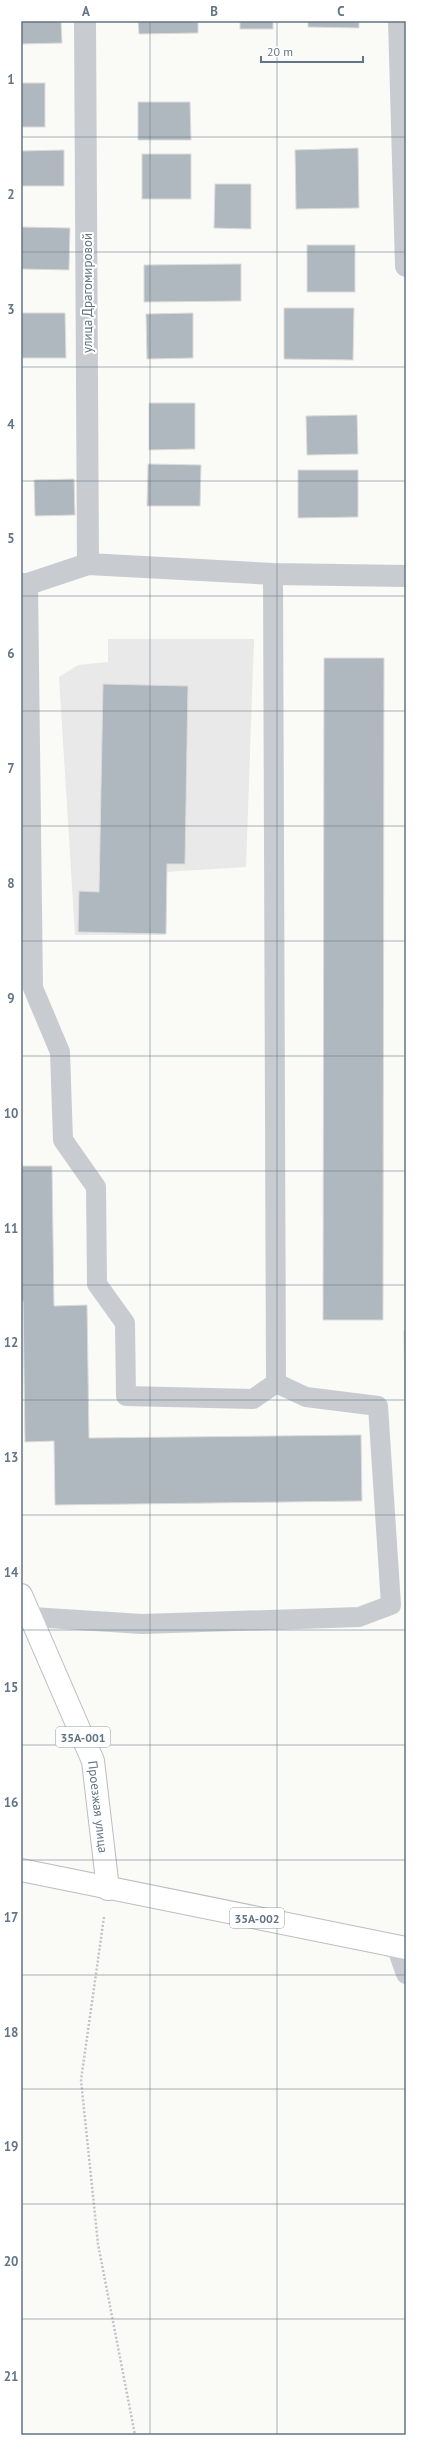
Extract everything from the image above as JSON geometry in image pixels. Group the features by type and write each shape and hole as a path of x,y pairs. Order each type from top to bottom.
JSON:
{"highway":[{"name":"Проезжая улица","path":"21,1595 32,1617 93,1761 108,1889"},
{"name":"35А-002","path":"21,1870 108,1889 401,1947"}],"street":[{"name":"улица Драгомировой","path":"85,21 88,564"},
{"path":"400,21 406,266"},
{"path":"24,584 88,564 273,574 406,576"}],"lane":[{"path":"273,574 276,1383"},
{"path":"24,584 33,988 60,1052 63,1140 96,1187 97,1284 125,1323 126,1396 253,1399 276,1383"},
{"path":"32,1617 142,1624 359,1617 391,1605 378,1406 306,1397 276,1383"},
{"path":"401,1947 406,1974"}],"path":[{"path":"108,1889 81,2080 98,2244 135,2435"}],"shaded area":[{"path":"108,639 254,639 246,867 164,872 166,934 162,935 75,935 59,677 78,665 108,662"}],"building":[{"path":"21,21 61,21 62,43 21,44"},
{"path":"138,21 198,21 198,33 139,34"},
{"path":"240,21 273,21 273,29 240,29"},
{"path":"308,21 359,21 359,28 308,27"},
{"path":"21,83 45,83 45,127 21,127"},
{"path":"138,102 190,102 191,140 138,140"},
{"path":"358,148 359,208 296,209 295,150"},
{"path":"64,150 64,186 21,186 21,151"},
{"path":"142,154 191,154 191,199 142,199"},
{"path":"215,184 251,184 251,229 214,228"},
{"path":"21,227 70,228 69,270 21,269"},
{"path":"307,245 355,245 355,292 307,292"},
{"path":"241,264 241,301 144,302 144,265"},
{"path":"284,308 354,308 353,360 284,359"},
{"path":"21,313 65,313 66,358 21,358"},
{"path":"193,313 193,358 147,359 146,314"},
{"path":"149,403 195,403 195,449 149,450"},
{"path":"357,415 358,454 307,455 306,416"},
{"path":"148,464 201,465 200,506 147,506"},
{"path":"298,470 358,470 358,517 298,518"},
{"path":"74,479 75,515 35,516 34,480"},
{"path":"324,658 384,658 383,1320 323,1320"},
{"path":"103,684 188,686 185,864 167,864 166,934 78,932 79,891 99,892"},
{"path":"21,1166 52,1166 54,1306 87,1305 89,1438 361,1435 362,1501 55,1505 54,1441 25,1442 23,1301 21,1301"},
{"path":"404,1331 406,1331 406,1466"}]}
